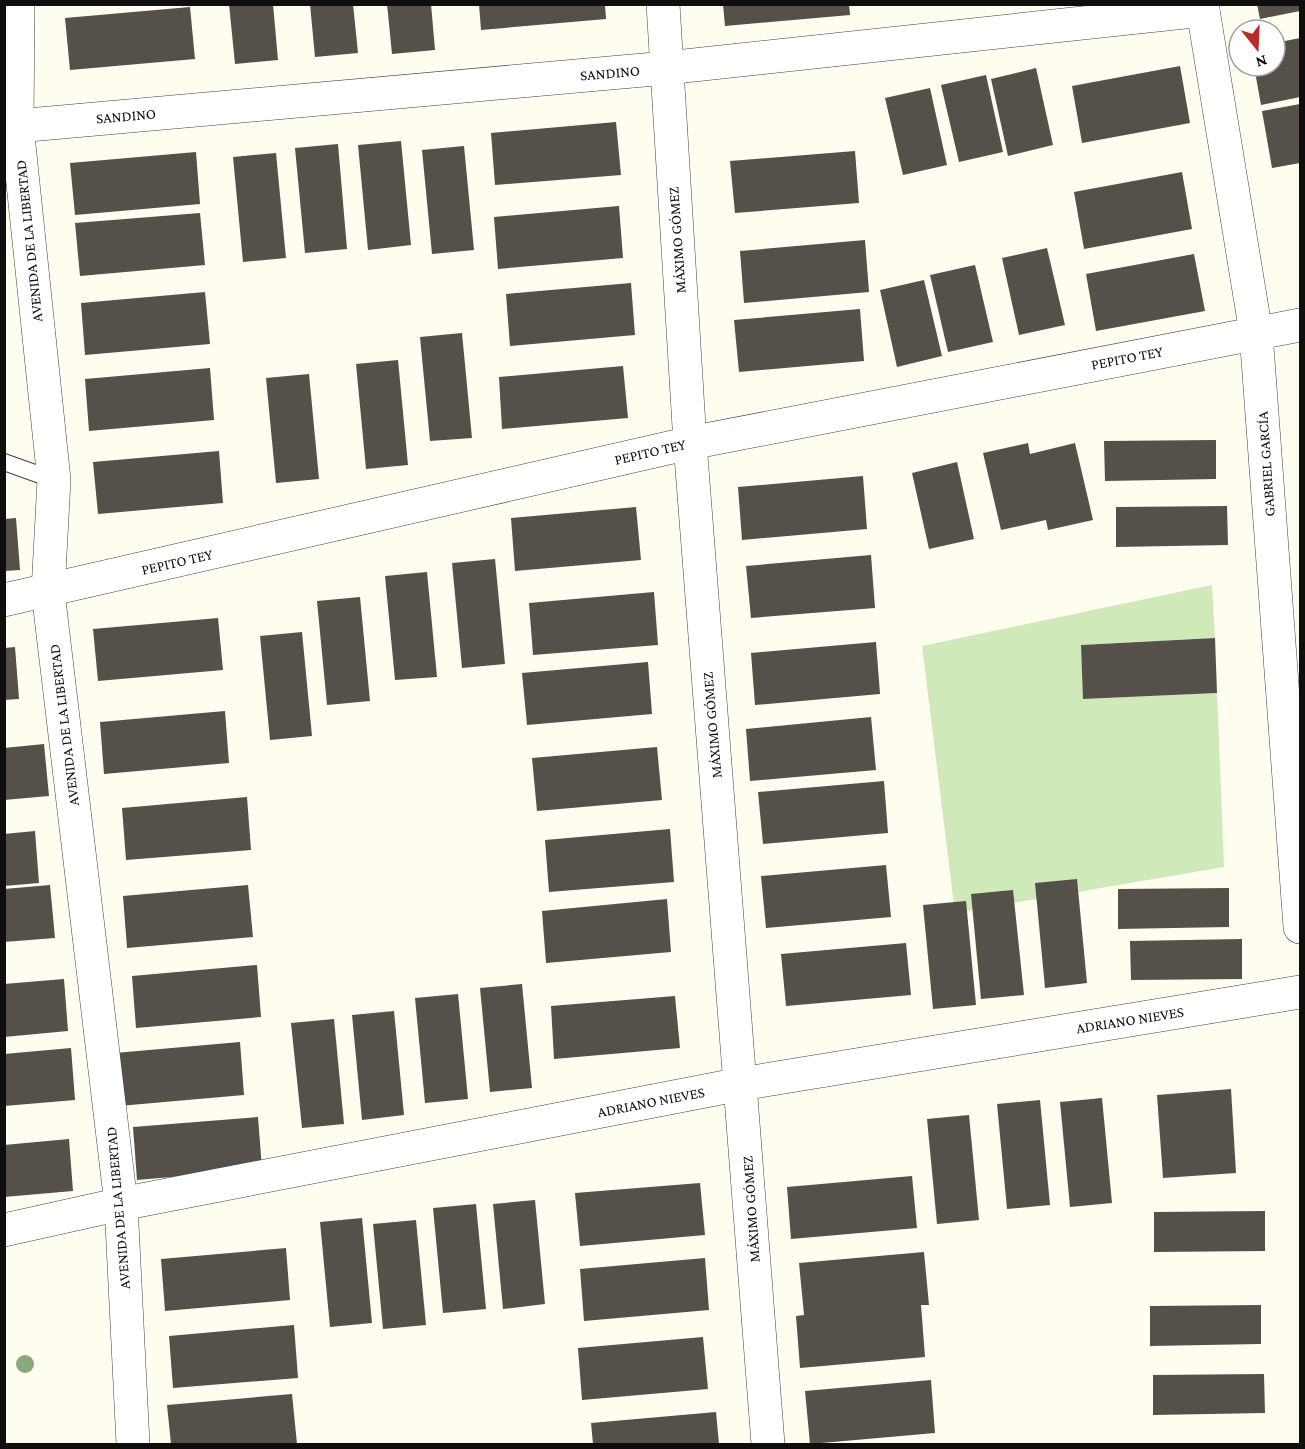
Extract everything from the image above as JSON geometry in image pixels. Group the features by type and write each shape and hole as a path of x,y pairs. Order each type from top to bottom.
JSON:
{"street":[{"name":"AVENIDA DE LA LIBERTAD","path":"18,4 17,126 54,480 48,592 120,1204 133,1444"},
{"name":"MÁXIMO GÓMEZ","path":"663,4 690,443 768,1444"},
{"name":"SANDINO","path":"17,126 666,68 1202,7"},
{"name":"GABRIEL GARCÍA","path":"1202,7 1256,333 1300,927"},
{"name":"PEPITO TEY","path":"4,600 48,592 690,443 1300,325"},
{"name":"ADRIANO NIEVES","path":"4,1230 120,1204 741,1084 1300,992"}],"lane":[{"path":"4,462 54,480"}],"green space":[{"path":"1212,585 1215,638 1081,645 1084,699 1217,693 1224,867 955,913 922,646"}],"building":[{"path":"229,4 273,4 278,60 235,64"},
{"path":"310,4 353,4 358,53 315,57"},
{"path":"387,4 431,4 435,50 392,54"},
{"path":"479,4 605,4 606,19 481,30"},
{"path":"723,4 849,4 850,15 725,26"},
{"path":"1257,4 1300,4 1300,11 1260,18"},
{"path":"190,7 195,59 70,70 65,18"},
{"path":"1300,38 1300,97 1261,105 1256,78 1287,78 1287,41"},
{"path":"1180,66 1190,123 1082,143 1072,86"},
{"path":"1036,68 1053,145 1008,156 991,79"},
{"path":"986,75 1003,152 959,162 941,85"},
{"path":"930,88 947,165 903,175 885,98"},
{"path":"1300,104 1300,163 1272,168 1262,111"},
{"path":"616,122 621,175 495,185 491,133"},
{"path":"401,141 411,245 368,250 358,145"},
{"path":"338,144 347,249 305,253 295,148"},
{"path":"464,146 474,250 432,254 422,150"},
{"path":"855,151 859,203 735,213 730,161"},
{"path":"196,152 200,204 75,215 70,163"},
{"path":"276,153 286,258 243,262 233,157"},
{"path":"1182,172 1192,229 1084,249 1074,192"},
{"path":"619,206 623,258 498,269 494,217"},
{"path":"200,213 205,265 80,276 75,223"},
{"path":"865,240 869,292 744,303 740,251"},
{"path":"1047,248 1065,325 1019,335 1002,258"},
{"path":"1194,254 1205,311 1096,331 1086,274"},
{"path":"975,265 993,342 948,352 930,275"},
{"path":"924,280 942,356 897,367 880,290"},
{"path":"631,283 635,335 510,346 506,294"},
{"path":"205,292 210,344 85,355 81,303"},
{"path":"860,309 864,361 739,372 734,320"},
{"path":"462,333 472,438 430,441 420,337"},
{"path":"398,360 408,465 366,469 356,364"},
{"path":"623,366 628,418 502,429 499,377"},
{"path":"210,368 214,420 89,431 85,379"},
{"path":"309,374 319,479 276,483 266,378"},
{"path":"1216,440 1216,479 1105,481 1104,441"},
{"path":"1028,443 1030,454 1075,443 1093,520 1048,530 1046,520 1001,530 983,453"},
{"path":"219,451 223,503 98,514 93,462"},
{"path":"957,462 974,539 929,549 912,473"},
{"path":"863,476 867,529 742,540 738,487"},
{"path":"1227,506 1228,545 1116,547 1116,507"},
{"path":"636,507 641,560 515,571 511,518"},
{"path":"16,518 20,570 4,571 4,519"},
{"path":"871,555 875,608 751,618 746,566"},
{"path":"495,559 505,664 462,668 452,563"},
{"path":"427,572 437,677 395,680 385,576"},
{"path":"654,592 658,645 533,655 529,603"},
{"path":"360,597 370,701 327,705 317,601"},
{"path":"218,618 223,670 98,681 93,629"},
{"path":"302,632 312,736 270,740 260,636"},
{"path":"1215,638 1217,693 1083,699 1081,645"},
{"path":"876,642 880,694 755,705 751,653"},
{"path":"15,647 19,699 4,700 4,648"},
{"path":"648,662 652,714 527,725 522,673"},
{"path":"225,711 229,763 104,774 100,722"},
{"path":"871,717 876,770 750,781 746,729"},
{"path":"44,744 49,796 4,800 4,748"},
{"path":"657,747 662,800 537,811 532,758"},
{"path":"884,781 888,833 763,844 758,792"},
{"path":"247,797 251,850 126,860 122,808"},
{"path":"670,829 674,882 549,892 545,840"},
{"path":"35,831 39,883 4,886 4,834"},
{"path":"886,865 891,917 766,928 761,876"},
{"path":"1077,879 1087,983 1045,988 1035,883"},
{"path":"50,885 55,938 4,942 4,889"},
{"path":"248,885 253,937 127,948 123,896"},
{"path":"1229,888 1229,927 1118,929 1118,889"},
{"path":"1013,890 1024,995 981,999 971,894"},
{"path":"667,899 671,952 546,963 542,911"},
{"path":"966,901 976,1005 933,1009 923,905"},
{"path":"1242,939 1242,979 1131,980 1130,941"},
{"path":"906,943 911,995 786,1006 781,954"},
{"path":"257,965 261,1017 136,1028 132,976"},
{"path":"64,979 68,1031 4,1037 4,984"},
{"path":"522,984 532,1088 490,1092 480,988"},
{"path":"458,994 468,1099 425,1103 415,998"},
{"path":"675,996 680,1048 554,1059 551,1006"},
{"path":"394,1011 404,1115 362,1120 352,1015"},
{"path":"334,1019 344,1124 302,1128 291,1023"},
{"path":"240,1042 244,1095 119,1106 115,1053"},
{"path":"71,1048 75,1100 4,1106 4,1054"},
{"path":"1231,1089 1236,1173 1163,1178 1157,1095"},
{"path":"1102,1098 1112,1203 1070,1207 1060,1102"},
{"path":"1040,1100 1050,1205 1007,1209 997,1104"},
{"path":"969,1115 979,1220 937,1224 927,1119"},
{"path":"258,1117 262,1169 137,1180 133,1127"},
{"path":"69,1139 73,1191 4,1197 4,1145"},
{"path":"912,1176 917,1228 791,1239 787,1187"},
{"path":"700,1183 705,1235 580,1246 575,1193"},
{"path":"535,1200 545,1304 503,1309 493,1204"},
{"path":"476,1204 486,1309 443,1313 433,1208"},
{"path":"1265,1211 1265,1251 1154,1252 1154,1212"},
{"path":"362,1218 372,1323 330,1327 320,1222"},
{"path":"416,1220 426,1325 383,1329 373,1224"},
{"path":"286,1248 290,1300 165,1311 161,1259"},
{"path":"924,1252 929,1305 921,1305 925,1357 800,1368 796,1316 804,1315 799,1263"},
{"path":"705,1258 709,1310 584,1321 580,1269"},
{"path":"1261,1305 1261,1344 1150,1346 1150,1306"},
{"path":"294,1325 298,1378 173,1388 169,1336"},
{"path":"703,1337 708,1389 582,1400 578,1348"},
{"path":"1264,1374 1265,1413 1153,1415 1153,1375"},
{"path":"931,1380 935,1433 810,1444 805,1391"},
{"path":"292,1394 297,1444 171,1444 167,1405"},
{"path":"716,1412 719,1444 593,1444 591,1423"}]}
